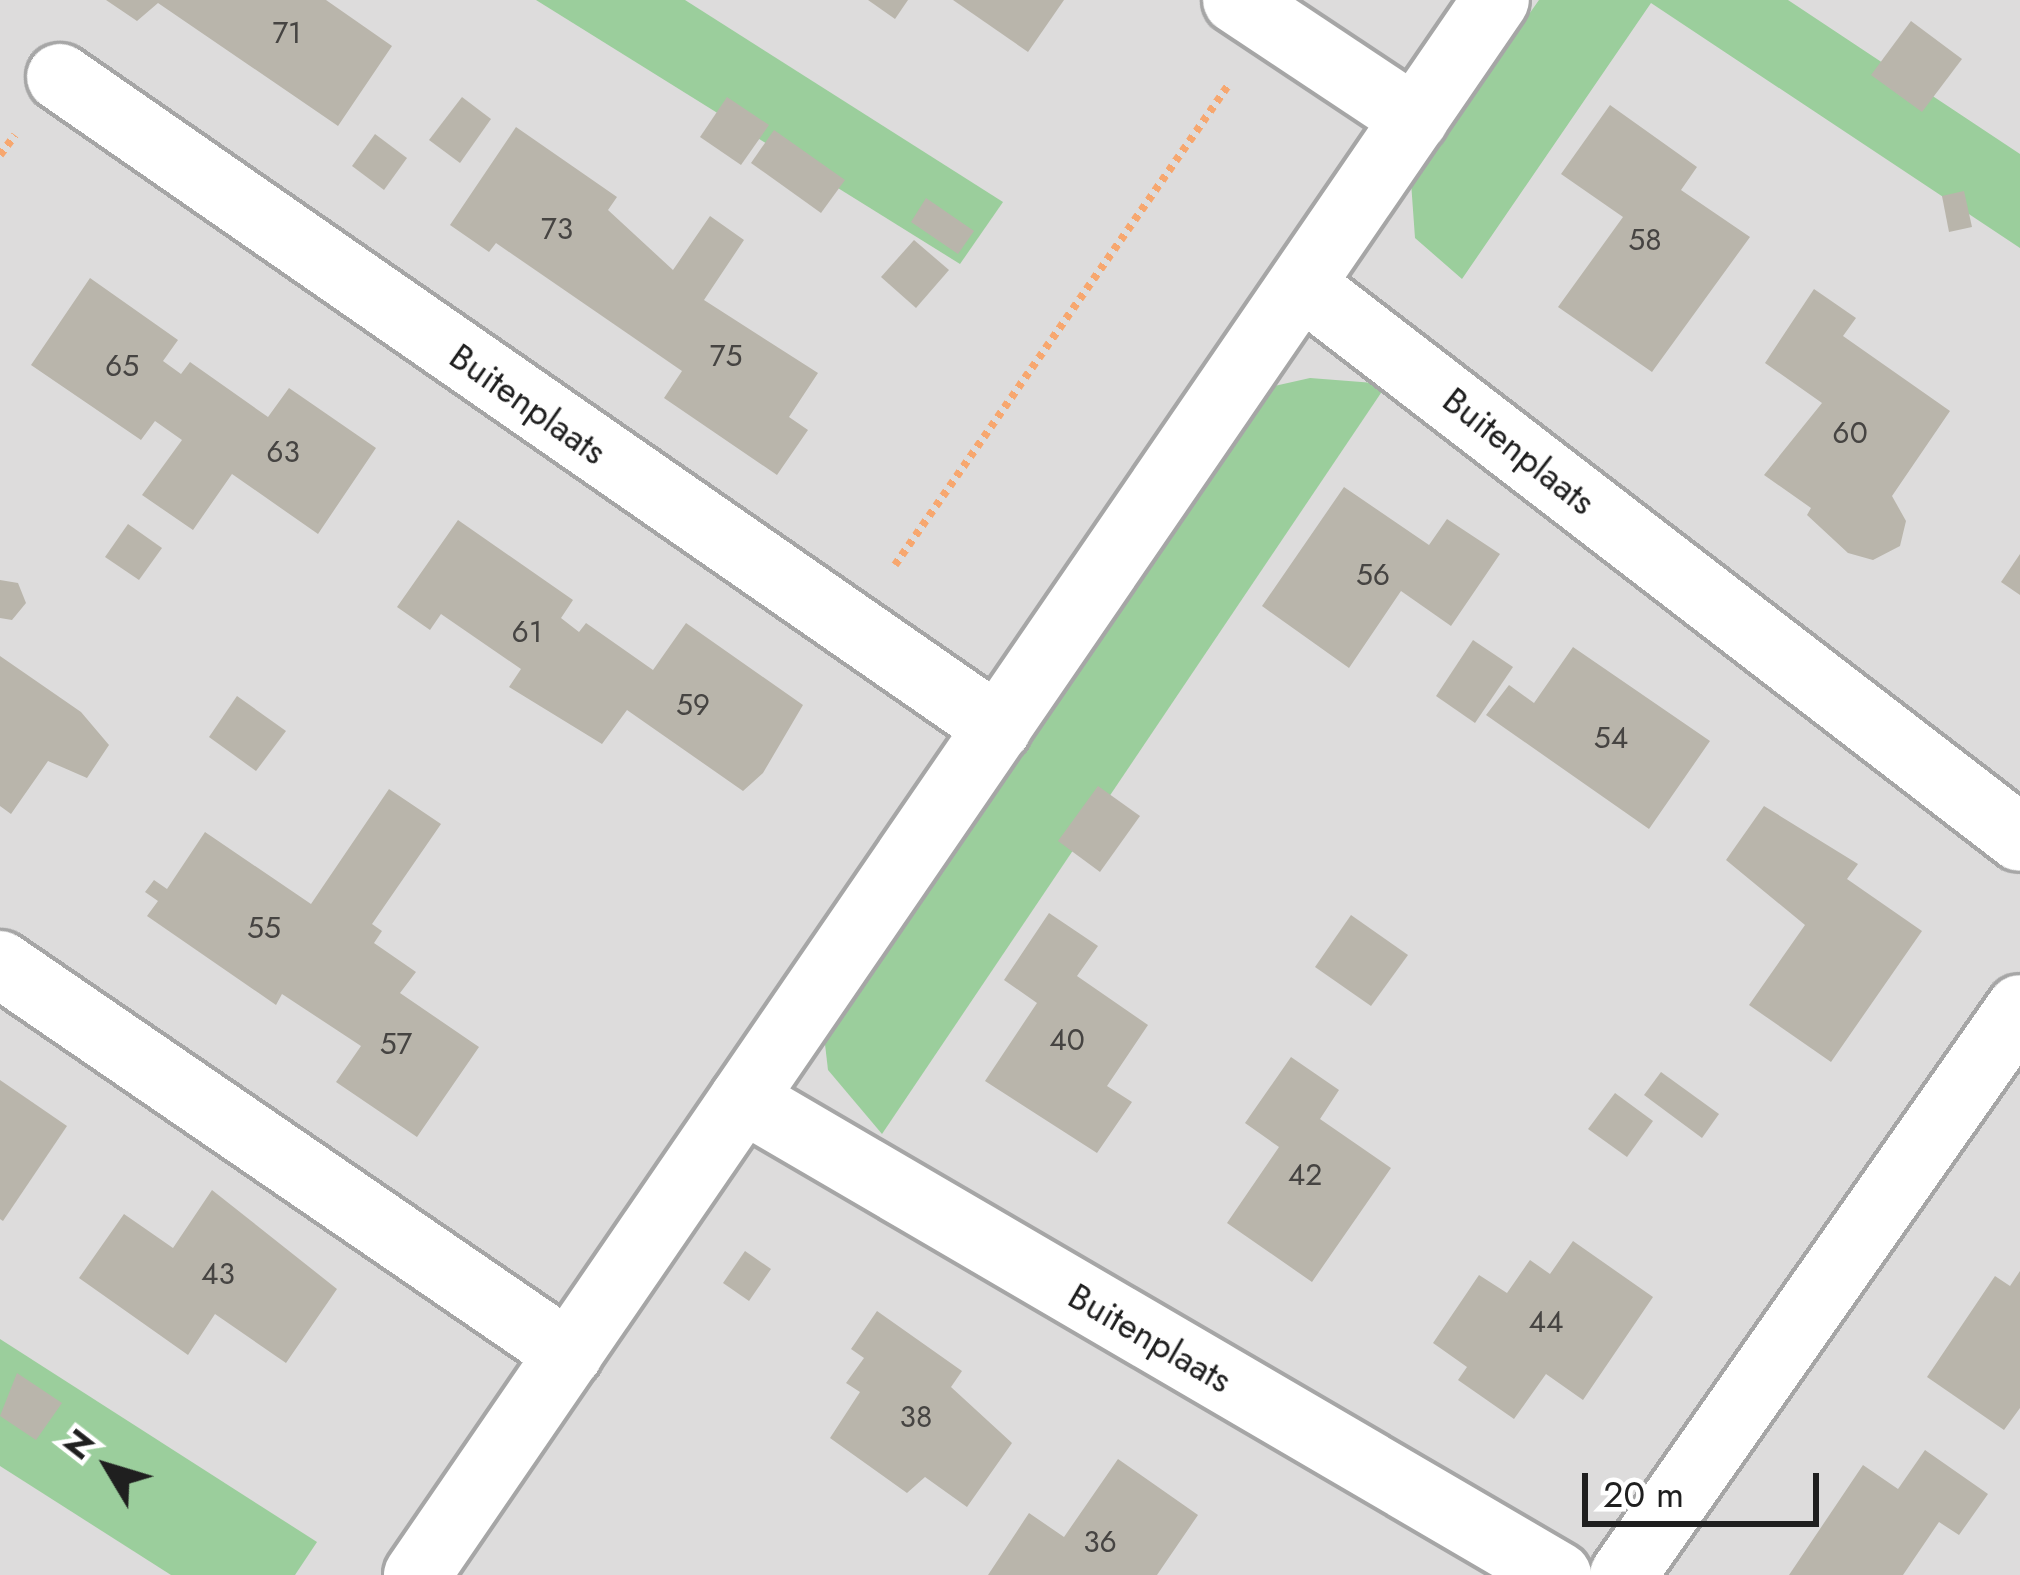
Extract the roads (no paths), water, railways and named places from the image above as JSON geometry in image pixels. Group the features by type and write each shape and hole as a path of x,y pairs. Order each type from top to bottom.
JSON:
{"street":[{"path":"417,1575 1496,0"},
{"path":"1253,12 1415,119"},
{"name":"Buitenplaats","path":"60,77 850,630 998,728"},
{"name":"Buitenplaats","path":"1302,285 2020,838"},
{"path":"0,964 569,1354"},
{"path":"1623,1575 2020,1008"},
{"name":"Buitenplaats","path":"742,1100 1558,1575"}]}
